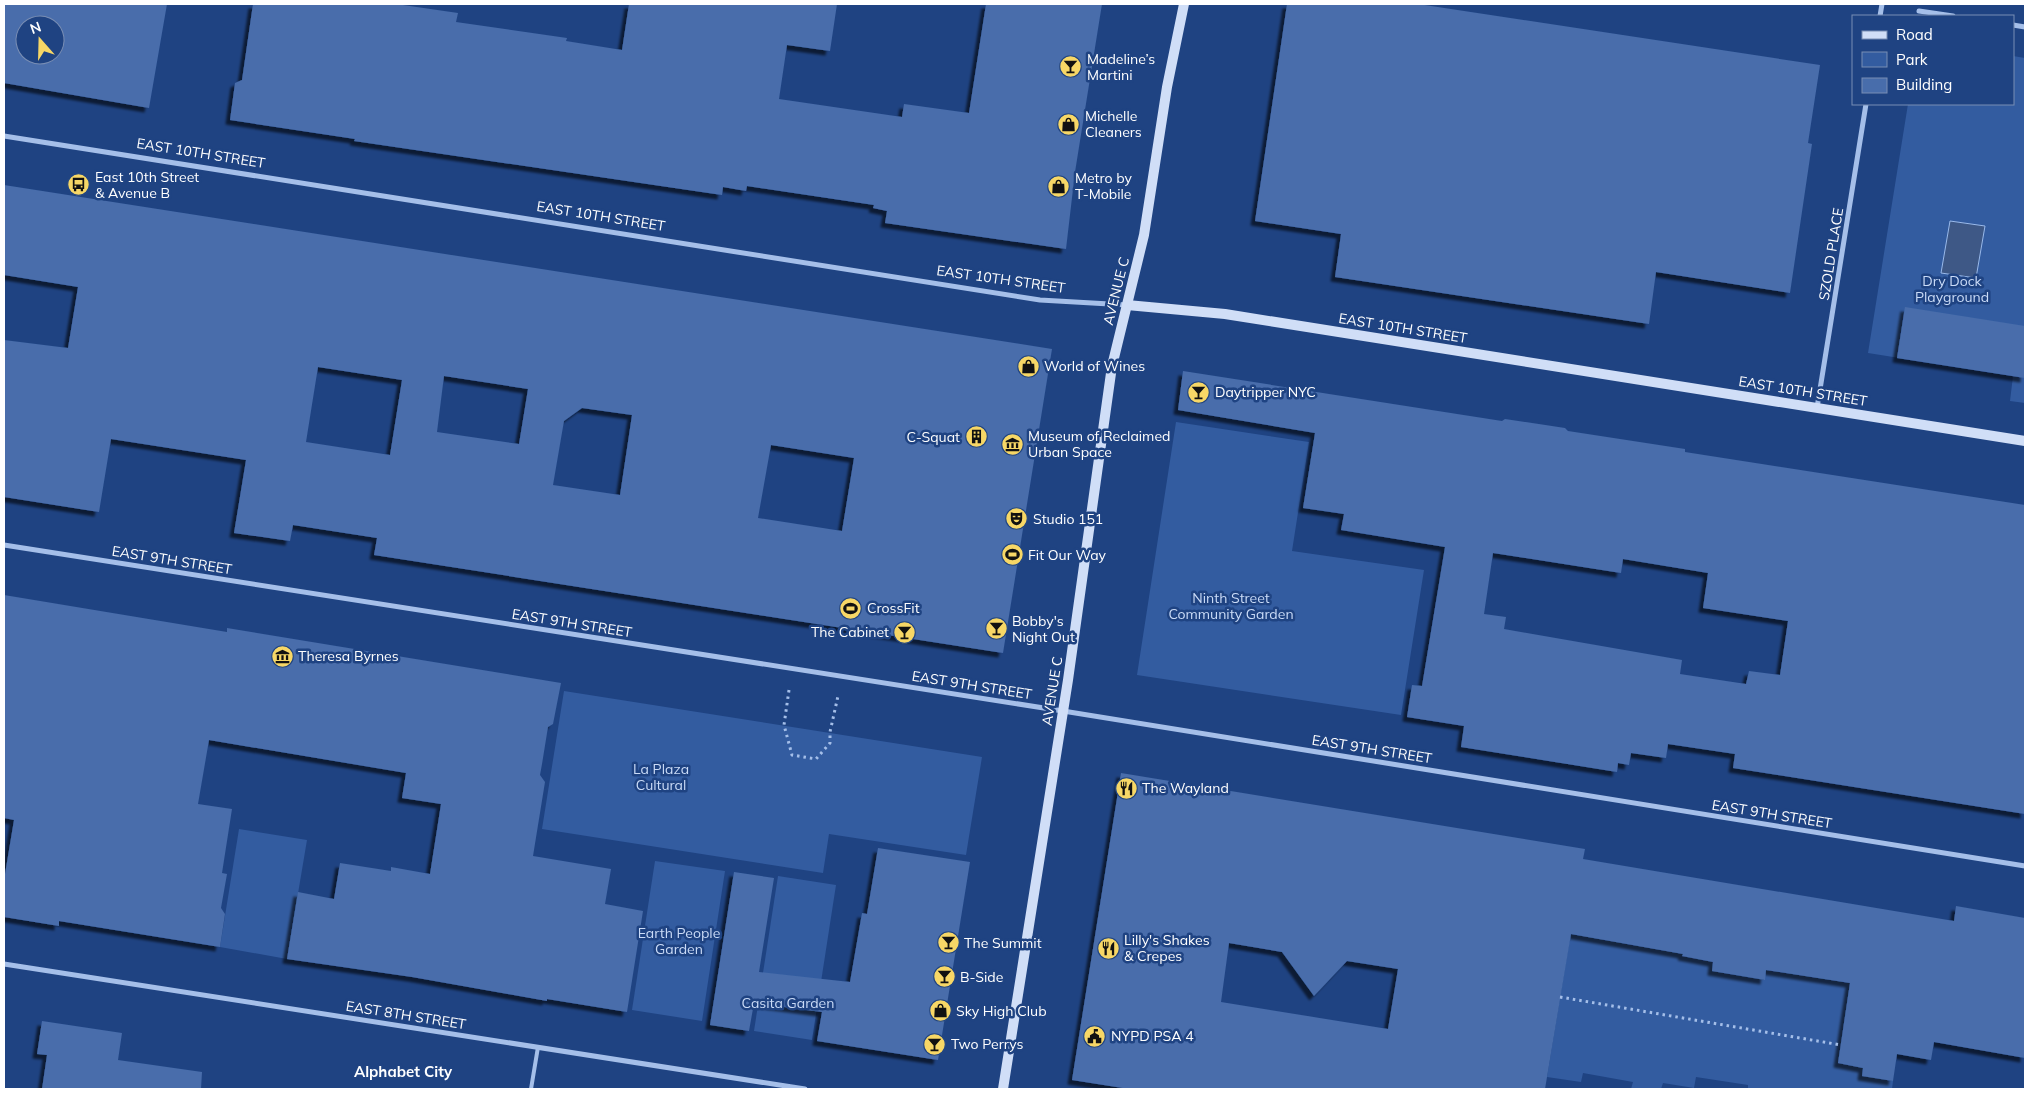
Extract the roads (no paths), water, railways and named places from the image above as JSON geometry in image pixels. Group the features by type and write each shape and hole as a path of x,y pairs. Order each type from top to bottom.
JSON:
{"main road":[{"name":"AVENUE C","path":"1003,1089 1063,711 1111,371 1144,235 1167,87 1184,4"},
{"name":"EAST 10TH STREET","path":"1127,304 1216,313 2025,440"}],"street":[{"path":"1919,11 1946,15"},
{"name":"SZOLD PLACE","path":"1817,408 1866,105"},
{"name":"EAST 10TH STREET","path":"4,136 1040,300 1127,304"},
{"name":"EAST 9TH STREET","path":"4,545 1063,711 2025,866"},
{"name":"EAST 8TH STREET","path":"4,964 805,1089"}],"lane":[{"path":"531,1089 538,1048"}],"place":[{"name":"Madeline’s Martini","path":"1071,67"},
{"name":"Michelle Cleaners","path":"1069,124"},
{"name":"East 10th Street & Avenue B","path":"79,185"},
{"name":"Metro by T-Mobile","path":"1059,186"},
{"name":"World of Wines","path":"1028,366"},
{"name":"Daytripper NYC","path":"1199,392"},
{"name":"C-Squat","path":"976,437"},
{"name":"Museum of Reclaimed Urban Space","path":"1012,444"},
{"name":"Studio 151","path":"1017,519"},
{"name":"Fit Our Way","path":"1012,555"},
{"name":"CrossFit","path":"851,608"},
{"name":"Bobby's Night Out","path":"996,629"},
{"name":"The Cabinet","path":"905,632"},
{"name":"Theresa Byrnes","path":"282,656"},
{"name":"The Wayland","path":"1126,788"},
{"name":"The Summit","path":"948,943"},
{"name":"Lilly's Shakes & Crepes","path":"1108,948"},
{"name":"B-Side","path":"944,977"},
{"name":"Sky High Club","path":"940,1011"},
{"name":"NYPD PSA 4","path":"1095,1036"},
{"name":"Two Perrys","path":"935,1044"}],"district":[{"name":"Alphabet City","path":"403,1072"}],"park label":[{"name":"Dry Dock Playground","path":"1952,290"},
{"name":"Ninth Street Community Garden","path":"1231,606"},
{"name":"La Plaza Cultural","path":"661,778"},
{"name":"Earth People Garden","path":"679,942"},
{"name":"Casita Garden","path":"788,1003"}]}
